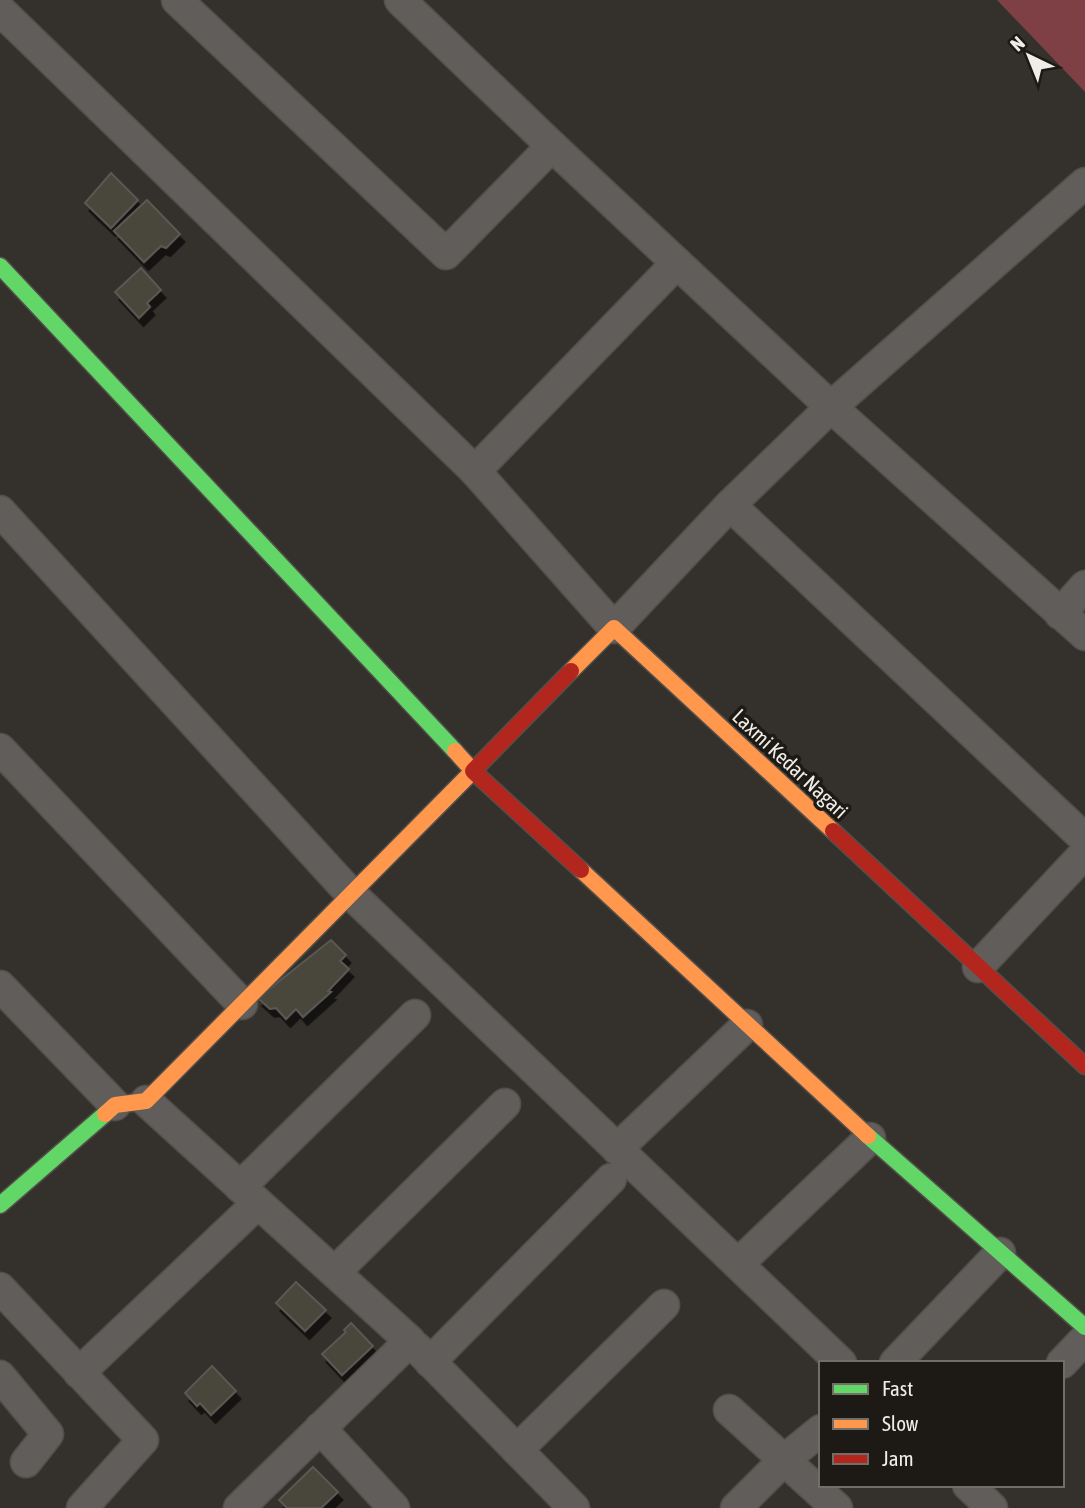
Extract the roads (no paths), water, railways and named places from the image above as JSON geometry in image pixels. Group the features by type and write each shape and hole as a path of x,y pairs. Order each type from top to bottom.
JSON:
{"street":[{"path":"177,0 446,254 552,146"},
{"path":"400,0 831,407 1085,635"},
{"path":"0,10 475,471 614,628"},
{"path":"0,1205 115,1105 146,1101 614,628 730,505 831,407 1085,183"},
{"path":"475,471 677,263"},
{"path":"0,266 472,771 870,1138 1085,1327"},
{"path":"730,505 1085,839"},
{"path":"0,511 351,894 839,1361"},
{"path":"1059,614 1085,586"},
{"name":"Laxmi Kedar Nagari","path":"614,628 1085,1066"},
{"path":"0,749 242,1004"},
{"path":"978,967 1085,853"},
{"path":"0,986 115,1105"},
{"path":"79,1373 249,1195 415,1015"},
{"path":"617,1149 747,1025"},
{"path":"146,1101 420,1351 574,1508"},
{"path":"335,1272 505,1104"},
{"path":"738,1264 870,1138"},
{"path":"239,1508 320,1428 420,1351 611,1180"},
{"path":"897,1361 1000,1253"},
{"path":"0,1288 143,1440 82,1508"},
{"path":"517,1450 664,1305"},
{"path":"1064,1361 1085,1339"},
{"path":"0,1376 48,1434 26,1462"},
{"path":"729,1410 837,1508"},
{"path":"320,1428 394,1508"},
{"path":"736,1508 784,1460 819,1432"},
{"path":"970,1487 992,1508"}]}
